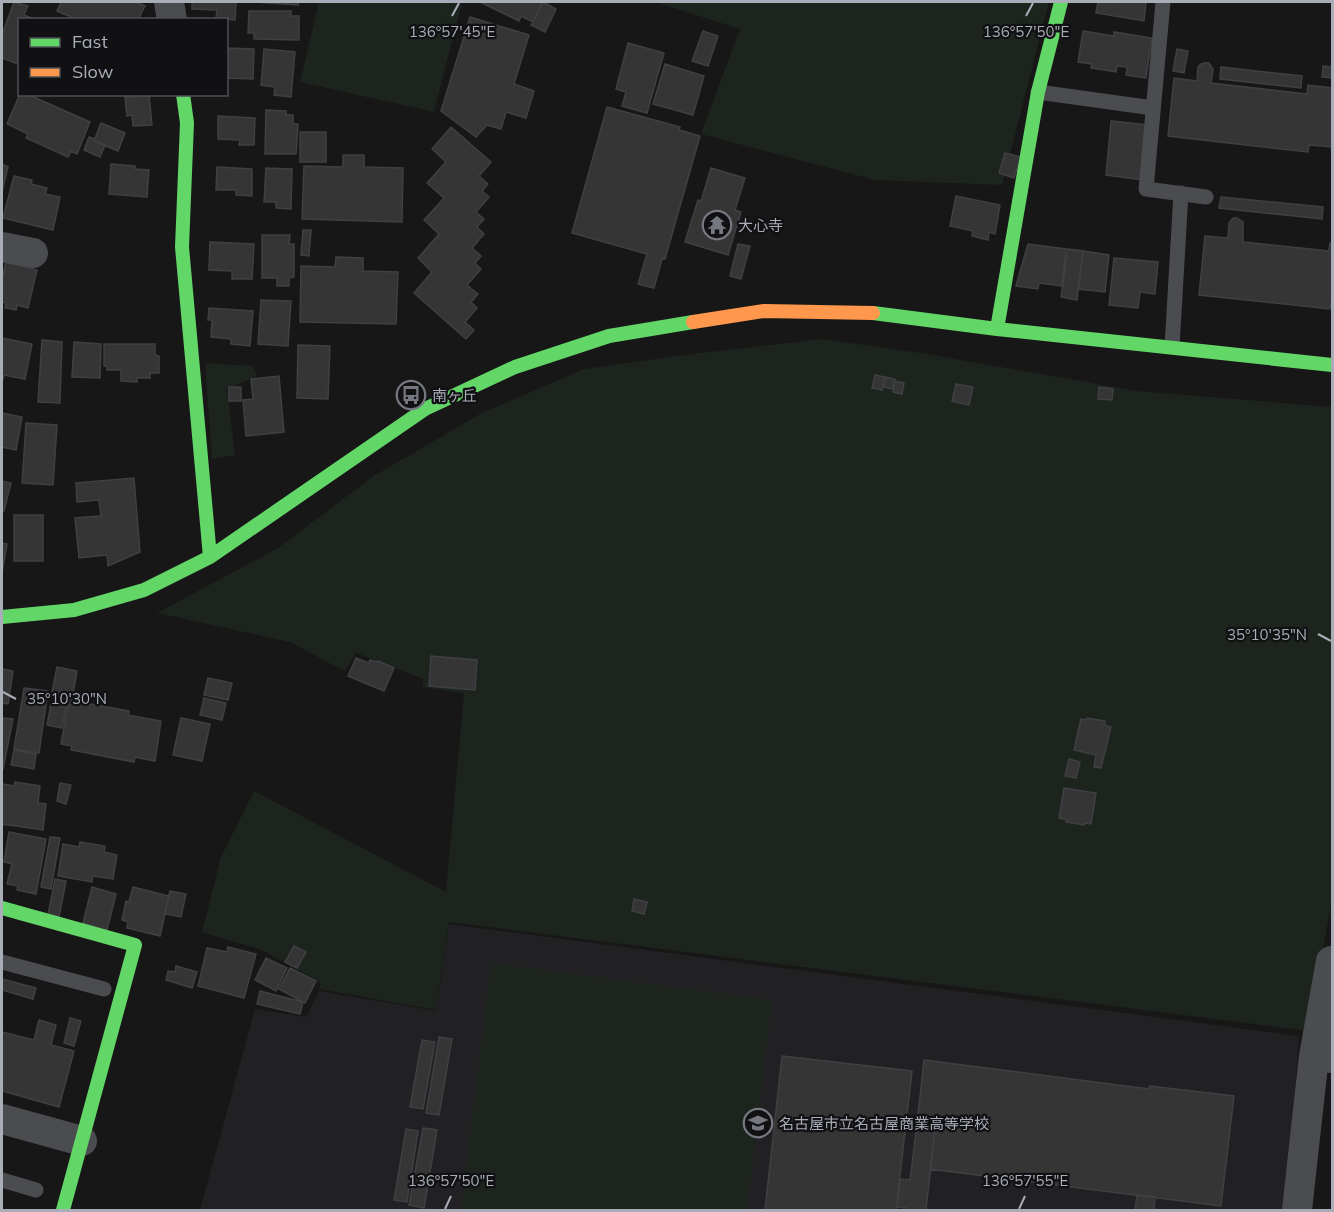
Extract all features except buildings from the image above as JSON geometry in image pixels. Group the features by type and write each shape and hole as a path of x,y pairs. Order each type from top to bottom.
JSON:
{"street":[{"path":"169,2 172,18"},
{"path":"997,328 1038,92 1061,2"},
{"path":"183,96 187,123 182,247 210,557"},
{"path":"2,247 33,254"},
{"path":"2,617 74,610 144,590 210,557 425,409 515,367 609,336 765,311 875,313 1332,365"},
{"path":"2,908 135,945 63,1210"},
{"path":"1297,1210 1323,1057 1332,960"},
{"path":"2,1119 82,1141"}],"lane":[{"path":"1163,2 1146,189 1206,197"},
{"path":"1038,92 1153,108"},
{"path":"1172,347 1181,193"},
{"path":"2,962 104,989"},
{"path":"2,1180 36,1190"}],"shaded area":[{"path":"319,2 462,2 434,112 300,82"},
{"path":"655,2 1049,2 1002,185 875,180 701,134 740,29"},
{"path":"823,339 921,353 1137,391 1332,407 1332,898 1309,1031 449,922 436,1010 319,989 321,983 262,950 202,932 221,857 254,791 446,892 464,693 422,687 424,679 356,653 344,671 290,642 157,613 278,548 372,477 480,414 584,369"},
{"path":"205,363 253,366 257,376 227,389 235,455 212,459"},
{"name":"名古屋市立名古屋商業高等学校","path":"449,924 1299,1036 1287,1210 200,1210 255,1009 306,1017 319,991 436,1011"},
{"path":"491,963 772,1000 747,1210 461,1210"}],"traffic: fast":[{"path":"997,329 1038,92 1061,2"},
{"path":"183,96 187,123 182,247 210,557"},
{"path":"873,313 997,329 1332,365"},
{"path":"2,617 74,610 144,590 210,557 425,409 515,367 609,336 693,322"},
{"path":"2,908 135,945 63,1210"}],"traffic: slow":[{"path":"693,322 764,311 873,313"}],"place":[{"name":"大心寺","path":"717,225"},
{"name":"南ヶ丘","path":"411,395"},
{"name":"名古屋市立名古屋商業高等学校","path":"758,1123"}]}
